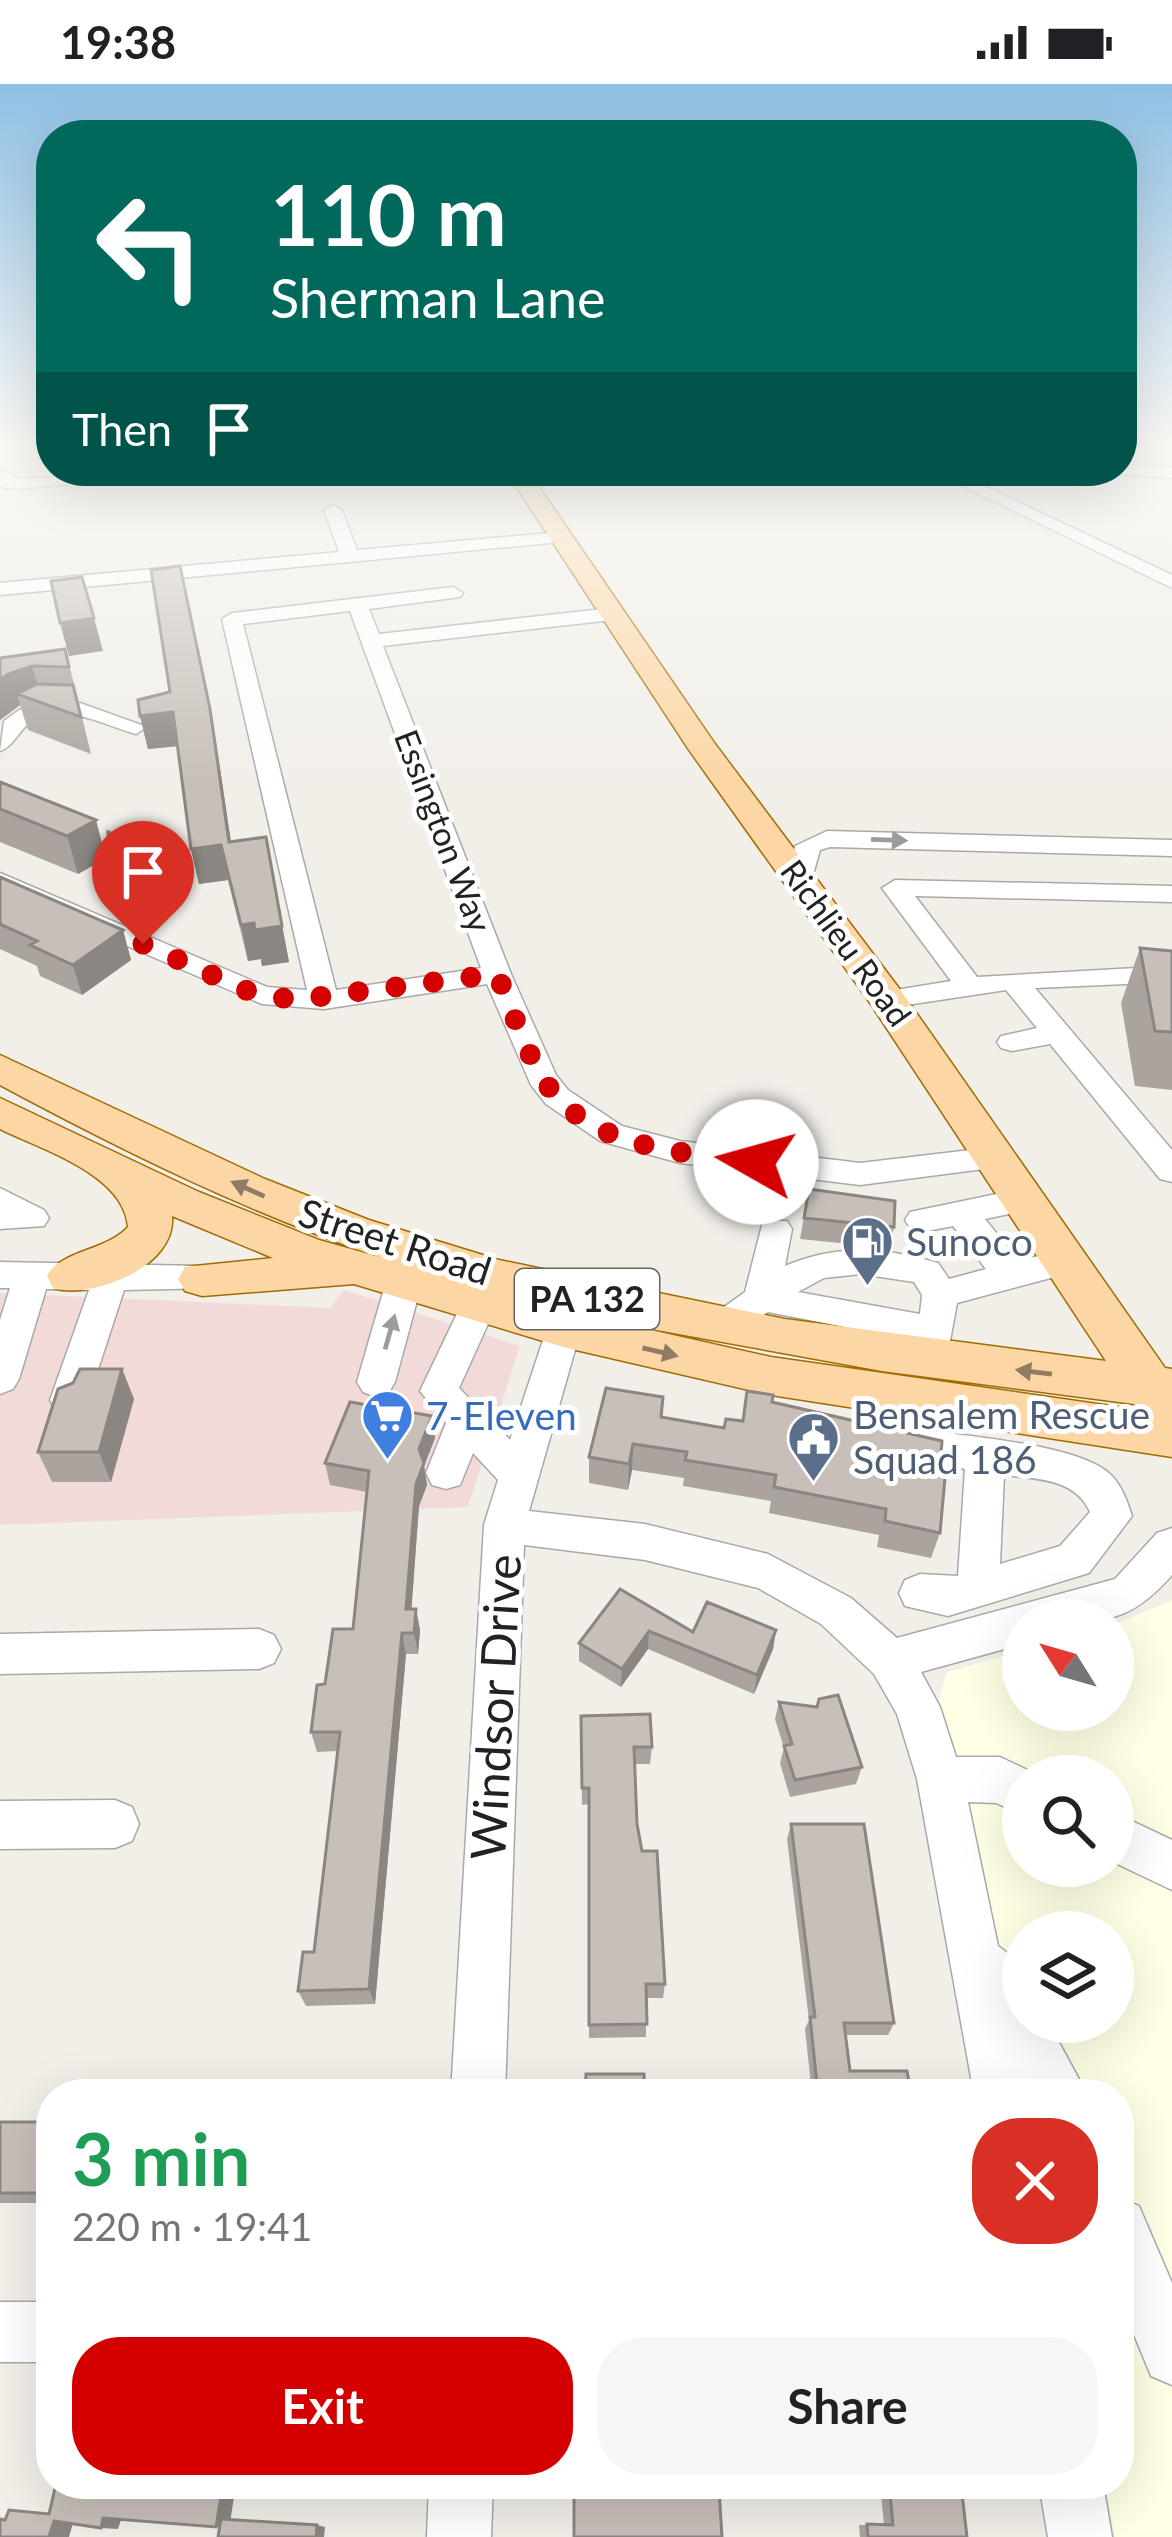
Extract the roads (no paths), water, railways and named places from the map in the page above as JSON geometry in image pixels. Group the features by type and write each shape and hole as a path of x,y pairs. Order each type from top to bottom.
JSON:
{"main road":[{"name":"Richlieu Road","path":"576,559 704,750 802,879 1065,1262 1165,1398"},
{"name":"Street Road","path":"0,1068 215,1175 351,1231 578,1297 723,1327 935,1345 1165,1398"},
{"name":"Street Road","path":"0,1112 114,1170 304,1252 562,1329 771,1376 1172,1436"},
{"path":"53,1276 128,1256 146,1242 153,1227 151,1208 114,1170"},
{"path":"202,1279 328,1271 394,1279"}],"street":[{"path":"0,590 314,559"},
{"path":"1125,559 1172,582"},
{"path":"0,607 181,589"},
{"path":"324,1000 232,619 453,592"},
{"name":"Essington Way","path":"357,604 497,974 542,1078 556,1097 611,1134 680,1152 860,1174 996,1158"},
{"path":"371,641 612,614"},
{"path":"0,768 5,766 0,747 10,725 38,712 74,704 136,727"},
{"path":"802,879 808,846 827,838 1172,848"},
{"path":"0,880 248,991 293,1000 324,1000 497,974"},
{"path":"969,986 895,888 1172,894"},
{"path":"894,1009 1098,976 1172,974"},
{"path":"894,1009 969,986 1019,987 1172,1171"},
{"path":"1012,1042 1058,1033"},
{"path":"0,1200 32,1218 0,1217"},
{"path":"922,1220 1025,1200"},
{"path":"962,1214 1011,1276"},
{"path":"762,1298 775,1229"},
{"path":"723,1327 762,1298 815,1263 867,1259 926,1272 940,1294 935,1345 762,1298"},
{"path":"940,1294 1065,1262"},
{"path":"53,1276 202,1279"},
{"path":"0,1379 53,1276"},
{"path":"53,1276 69,1400"},
{"path":"376,1382 394,1279"},
{"path":"478,1304 439,1391 516,1473"},
{"name":"Windsor Drive","path":"479,2079 504,1525 562,1329"},
{"path":"446,1473 466,1420"},
{"path":"903,1444 1079,1472 1099,1485 1112,1516 1074,1560 949,1597 920,1593"},
{"path":"985,1457 994,1586 1009,1599"},
{"path":"504,1525 645,1542 768,1572 836,1611 890,1660 917,1707 940,1779 998,2079"},
{"path":"1112,1599 1129,1594 1171,1551"},
{"path":"890,1660 1002,1631"},
{"path":"0,1654 259,1648"},
{"path":"940,1779 1002,1781"},
{"path":"0,1825 115,1824"},
{"path":"1134,1846 1172,1865"},
{"path":"973,1942 1051,2079"},
{"path":"1134,2263 1172,2355"},
{"path":"0,2332 36,2332"},
{"path":"459,2537 460,2499"},
{"path":"1074,2499 1080,2537"}],"place":[{"name":"Sunoco","path":"867,1288"},
{"name":"7-Eleven","path":"387,1462"},
{"name":"Bensalem Rescue Squad 186","path":"814,1483"}]}
